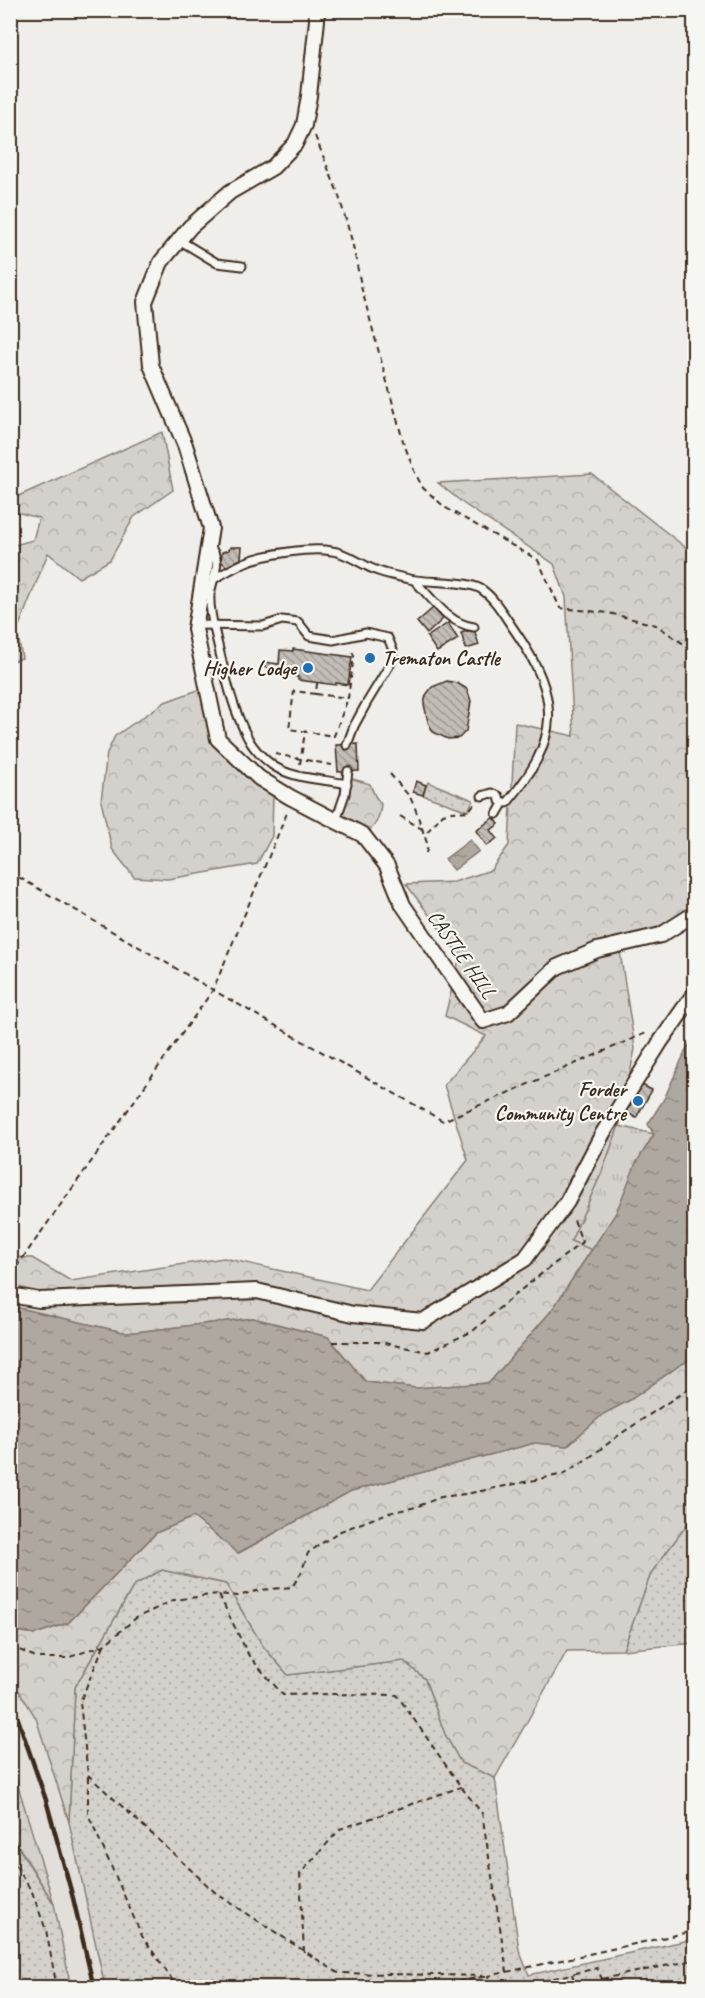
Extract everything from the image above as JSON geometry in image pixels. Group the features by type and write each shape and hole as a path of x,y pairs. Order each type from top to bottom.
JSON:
{"street":[{"path":"304,125 317,20 316,10"},
{"name":"CASTLE HILL","path":"304,125 295,144 273,167 230,192 190,227 162,262 145,302 151,365 185,445 211,528 195,629 218,739 259,778 363,835 387,866 403,905 483,1021 508,1013 557,968 597,950 661,935 694,914"},
{"path":"10,1295 39,1300 257,1291 353,1314 423,1321 525,1259 567,1202 603,1133 661,1041 694,994"}],"lane":[{"path":"179,240 217,263 242,266"},
{"path":"208,545 217,556 218,565 210,601 214,625 232,701 248,740 271,764 285,772 347,784"},
{"path":"214,579 248,562 265,557 300,551 333,550 376,571 414,580 464,584 480,589 497,606 540,672 547,699 549,725 542,753 522,785 507,803 500,801 498,796 492,793 482,796"},
{"path":"414,580 453,620 462,626 474,627"},
{"path":"195,625 263,626 282,620 298,622 309,636 333,640 366,633 388,638 393,650 391,663 366,704 348,745"},
{"path":"336,820 347,784 348,771"},
{"path":"497,814 504,802"}],"path":[{"path":"304,125 316,137 338,193 403,441 415,474 423,488 446,508 538,560 560,608 609,613 656,625 694,651"},
{"path":"346,638 354,656 348,698 334,736 289,729 294,691 348,698"},
{"path":"316,694 317,683"},
{"path":"297,775 305,732"},
{"path":"258,752 332,765"},
{"path":"390,774 410,797 421,821 421,829 428,846 426,853"},
{"path":"400,816 427,832 443,814 470,812 477,799 482,796"},
{"path":"10,1276 213,990 287,813"},
{"path":"10,872 443,1121 646,1033 661,1041"},
{"path":"332,1342 379,1342 428,1352 473,1332 512,1297 582,1242 567,1202"},
{"path":"10,1646 38,1658 67,1658 104,1645 136,1618 174,1600 219,1594 238,1596 260,1590 292,1587 301,1573 308,1553 339,1532 441,1497 564,1474 694,1385"},
{"path":"219,1594 249,1656 283,1695 397,1695 461,1787 483,1813 507,1972"},
{"path":"104,1645 80,1702 88,1775 88,1814 142,1936 178,1988"},
{"path":"88,1775 217,1894 338,1973 488,1976"},
{"path":"304,1952 300,1874 340,1829 461,1787"},
{"path":"10,1856 32,1892 46,1930 57,1988"},
{"path":"427,1988 694,1931"},
{"path":"602,1979 694,1960"},
{"path":"512,1988 597,1968 602,1979 611,1988"},
{"path":"572,1974 576,1988"},
{"path":"488,1976 491,1988"},
{"path":"602,1979 642,1988"}],"shaded area":[{"path":"10,1678 36,1718 69,1822 105,1987 71,1987 54,1904 11,1765"}],"green space":[{"path":"162,432 173,490 134,517 110,560 79,578 48,553 17,631 22,658 11,662 11,546 33,540 39,518 16,512 14,498"},
{"path":"592,474 694,554 694,910 619,945 635,1049 619,1126 602,1172 571,1241 592,1249 552,1310 489,1383 416,1388 366,1382 328,1337 253,1318 127,1333 19,1308 11,1311 11,1257 32,1258 71,1281 224,1258 367,1290 468,1160 444,1085 486,1036 445,1016 460,956 406,884 454,882 491,870 509,845 515,723 574,736 566,597 554,564 464,504 438,483"},
{"path":"209,686 221,737 273,791 272,836 257,864 168,879 134,877 112,849 101,801 107,753 115,736 165,702"},
{"path":"350,778 370,784 381,804 377,821 365,833 340,819"},
{"path":"428,782 473,800 468,811 423,795"},
{"path":"619,1126 654,1134 637,1162 616,1213 592,1250 571,1241 602,1172"},
{"path":"694,1358 694,1515 651,1573 623,1650 567,1651 495,1778 461,1763 445,1734 425,1679 404,1661 288,1675 263,1646 226,1584 162,1570 134,1585 75,1687 69,1822 36,1718 11,1678 10,1630 35,1634 68,1623 156,1533 193,1517 239,1553 351,1491 535,1443 567,1446 603,1414 630,1400 680,1365"},
{"path":"694,1515 694,1643 623,1650 651,1573"},
{"path":"162,1570 226,1584 263,1646 288,1675 404,1661 425,1679 445,1734 461,1763 495,1778 519,1950 529,1975 694,1939 694,1987 105,1987 69,1822 75,1687 134,1585"},
{"path":"11,1763 54,1904 11,1834"},
{"path":"10,1834 54,1904 71,1987 11,1987"}],"water":[{"path":"470,840 479,851 454,870 445,859"},
{"path":"694,1037 694,1358 680,1365 630,1400 603,1414 567,1446 535,1443 351,1491 238,1553 193,1517 156,1533 68,1623 35,1634 11,1630 11,1311 19,1308 127,1333 253,1318 328,1337 366,1382 416,1388 489,1383 552,1310 616,1213 636,1163 654,1135 648,1124 664,1099"}],"building":[{"path":"230,547 242,547 241,559 227,567 221,561 222,552 229,550"},
{"path":"433,608 443,619 427,634 417,622"},
{"path":"448,623 458,639 437,652 427,637"},
{"path":"474,629 479,645 466,649 461,633"},
{"name":"Higher Lodge","path":"293,649 352,657 348,685 298,680 298,677 268,673 269,668 263,667 264,662 279,664 280,650 293,651"},
{"name":"Trematon Castle","path":"447,681 457,683 467,689 471,701 466,731 459,738 448,739 433,732 424,704 426,695 432,687"},
{"path":"358,744 359,771 338,772 336,745"},
{"path":"416,781 426,785 423,795 413,792"},
{"path":"494,817 499,824 491,830 497,838 487,846 476,831"},
{"name":"Forder Community Centre","path":"640,1084 652,1090 636,1118 625,1111"}],"railway":[{"path":"10,1696 46,1800 73,1898 94,1988"}],"place":[{"name":"Trematon Castle","path":"370,658"},
{"name":"Higher Lodge","path":"308,668"},
{"name":"Forder Community Centre","path":"638,1101"}]}
